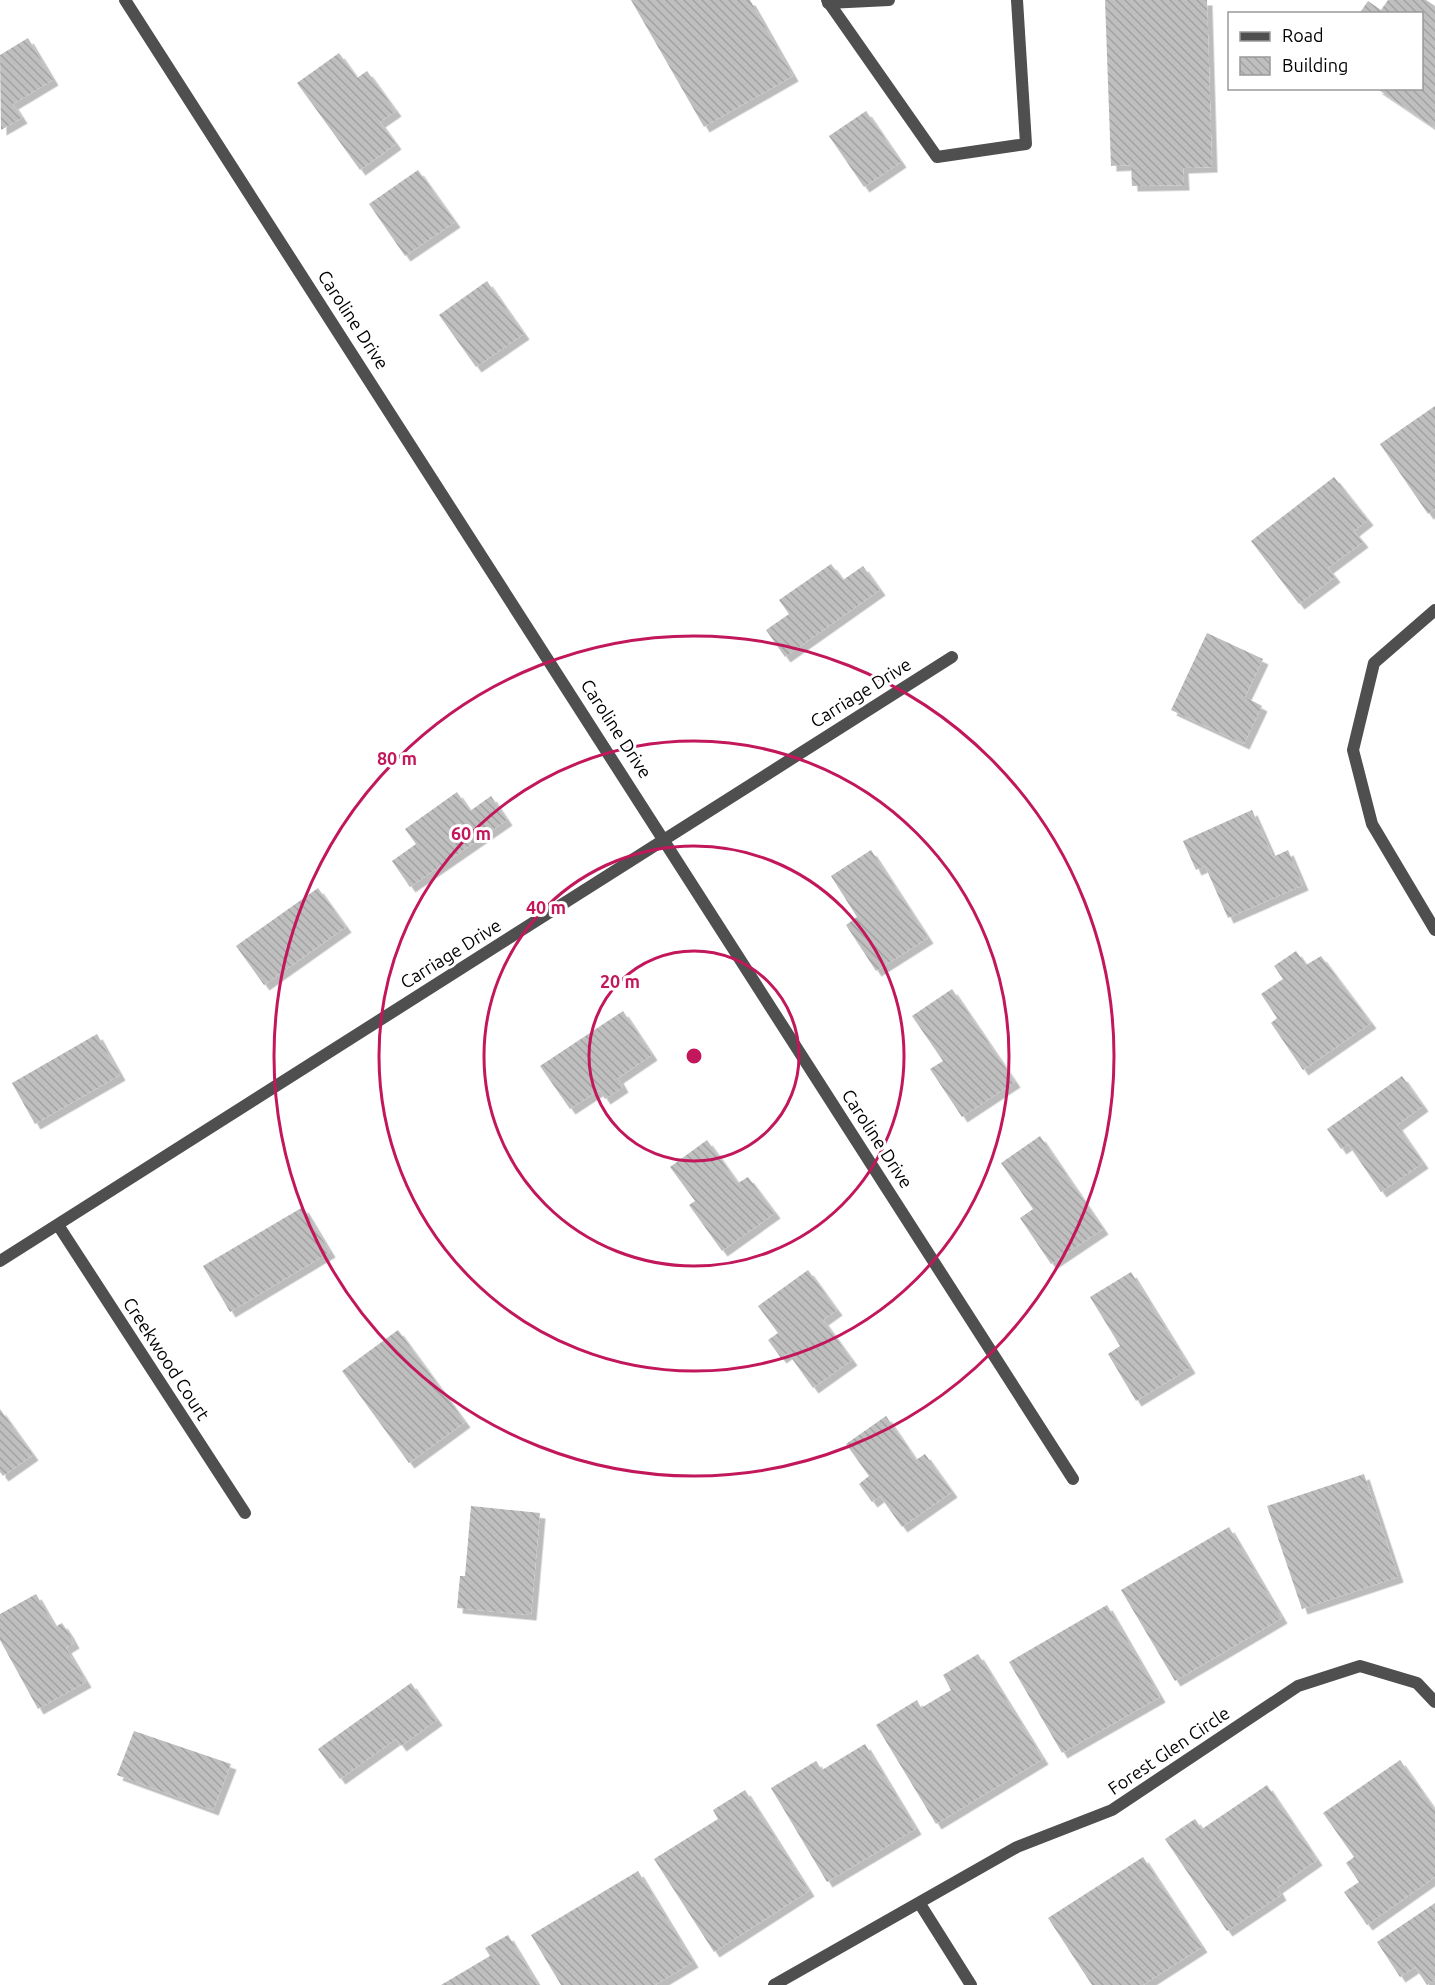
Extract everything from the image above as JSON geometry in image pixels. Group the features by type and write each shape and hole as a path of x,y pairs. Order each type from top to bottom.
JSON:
{"street":[{"name":"Caroline Drive","path":"125,0 665,839 1073,1479"},
{"path":"828,2 889,0"},
{"path":"828,2 937,157 1026,144 1017,0"},
{"path":"1435,610 1374,663 1353,750 1372,824 1435,930"},
{"name":"Carriage Drive","path":"0,1262 952,657"},
{"name":"Creekwood Court","path":"58,1225 245,1513"},
{"name":"Forest Glen Circle","path":"774,1985 1017,1847 1112,1810 1298,1686 1359,1666 1417,1683 1435,1702"},
{"path":"920,1904 971,1985"}],"building":[{"path":"631,0 750,0 793,76 704,127"},
{"path":"1105,0 1207,0 1212,167 1183,168 1184,185 1132,186 1131,165 1111,166"},
{"path":"1388,0 1426,0 1435,6 1435,128 1379,90 1423,90 1423,12 1360,12 1368,1 1381,10"},
{"path":"28,38 53,80 13,104 22,118 1,130 0,55"},
{"path":"339,53 357,78 367,71 396,111 380,122 396,144 360,170 297,83"},
{"path":"866,111 901,162 864,187 829,136"},
{"path":"418,170 455,222 405,256 369,204"},
{"path":"487,281 524,334 476,367 439,315"},
{"path":"1435,406 1435,509 1428,514 1380,444"},
{"path":"1334,477 1368,520 1354,531 1363,542 1328,568 1335,577 1299,604 1251,541"},
{"path":"831,564 843,580 863,566 880,590 785,657 766,630 789,614 779,600"},
{"path":"1207,633 1263,659 1245,697 1262,706 1244,744 1171,710"},
{"path":"457,792 470,811 491,796 507,820 410,887 392,861 416,844 405,829"},
{"path":"1252,810 1273,857 1288,850 1303,885 1228,918 1205,866 1196,870 1183,841"},
{"path":"871,850 928,938 876,971 846,925 857,917 831,876"},
{"path":"318,888 346,927 264,985 236,946"},
{"path":"1296,951 1306,965 1321,956 1371,1023 1303,1070 1271,1023 1277,1018 1261,994 1283,979 1274,966"},
{"path":"952,989 1015,1082 962,1117 930,1069 943,1061 912,1016"},
{"path":"623,1011 652,1055 618,1078 623,1087 605,1099 599,1090 570,1109 540,1066"},
{"path":"97,1034 120,1075 35,1124 12,1083"},
{"path":"1402,1076 1423,1106 1397,1125 1423,1163 1381,1192 1348,1144 1341,1149 1327,1129"},
{"path":"1040,1136 1103,1229 1051,1264 1020,1218 1033,1209 1001,1163"},
{"path":"707,1140 738,1183 748,1177 775,1213 722,1251 689,1205 695,1201 670,1167"},
{"path":"303,1207 330,1252 230,1312 203,1266"},
{"path":"808,1270 837,1310 823,1320 852,1360 813,1388 788,1353 781,1358 768,1340 778,1333 758,1306"},
{"path":"1131,1272 1190,1368 1136,1401 1108,1354 1120,1346 1090,1297"},
{"path":"398,1330 465,1422 409,1463 342,1371"},
{"path":"0,1409 33,1455 3,1476 0,1472"},
{"path":"886,1416 916,1460 925,1454 952,1492 902,1527 880,1496 872,1502 859,1484 869,1476 846,1444"},
{"path":"1364,1474 1398,1577 1302,1609 1267,1506"},
{"path":"471,1506 540,1513 531,1615 457,1608 460,1576 465,1576"},
{"path":"1229,1527 1282,1618 1175,1681 1121,1590"},
{"path":"36,1594 55,1627 62,1623 68,1632 74,1643 66,1648 86,1682 38,1709 0,1640 0,1614"},
{"path":"1107,1605 1160,1697 1062,1753 1009,1662"},
{"path":"978,1654 1043,1759 936,1824 876,1725 917,1700 921,1708 951,1690 943,1675"},
{"path":"411,1683 437,1720 401,1746 396,1739 340,1779 318,1749"},
{"path":"134,1731 231,1764 213,1810 117,1775"},
{"path":"865,1744 916,1829 827,1882 771,1788 816,1761 822,1770"},
{"path":"1400,1760 1435,1810 1435,1877 1367,1925 1344,1892 1359,1882 1346,1863 1354,1857 1323,1813"},
{"path":"1267,1785 1317,1860 1277,1888 1281,1895 1227,1931 1165,1839 1195,1819 1202,1829"},
{"path":"745,1790 809,1891 714,1952 654,1859 718,1819 713,1810"},
{"path":"1143,1857 1202,1947 1143,1985 1092,1985 1048,1918"},
{"path":"638,1871 693,1962 655,1985 561,1985 531,1935"},
{"path":"1435,1903 1435,1980 1427,1985 1415,1967 1400,1977 1377,1942"},
{"path":"508,1935 538,1985 441,1985 490,1956 485,1948"}]}
